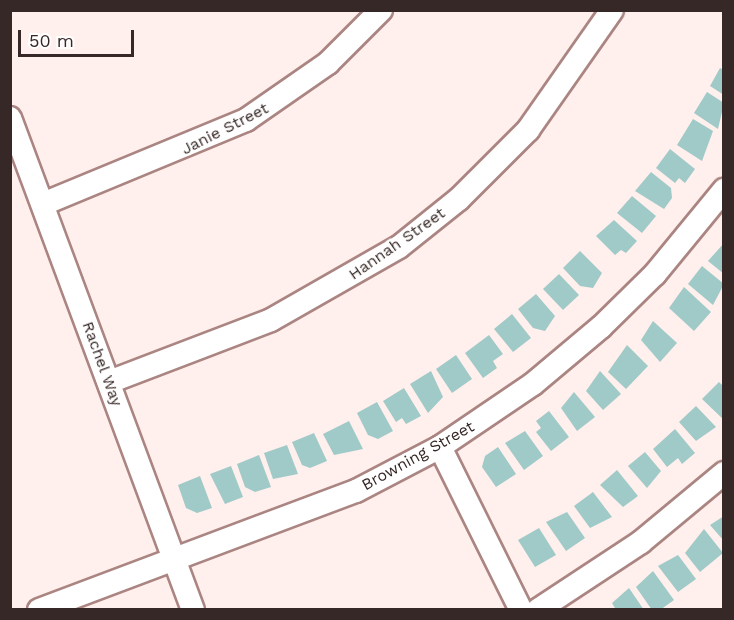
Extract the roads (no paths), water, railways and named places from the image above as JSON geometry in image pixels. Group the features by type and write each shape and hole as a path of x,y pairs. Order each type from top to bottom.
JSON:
{"street":[{"name":"Janie Street","path":"43,204 180,152 246,120 315,74 381,10"},
{"name":"Hannah Street","path":"109,382 271,320 399,247 459,199 521,137 568,79 612,10"},
{"name":"Rachel Way","path":"10,118 193,609"},
{"name":"Browning Street","path":"39,609 356,491 440,447 533,384 601,327 656,274 723,190"},
{"path":"440,447 521,609"},
{"path":"538,609 641,542 723,473"}]}
